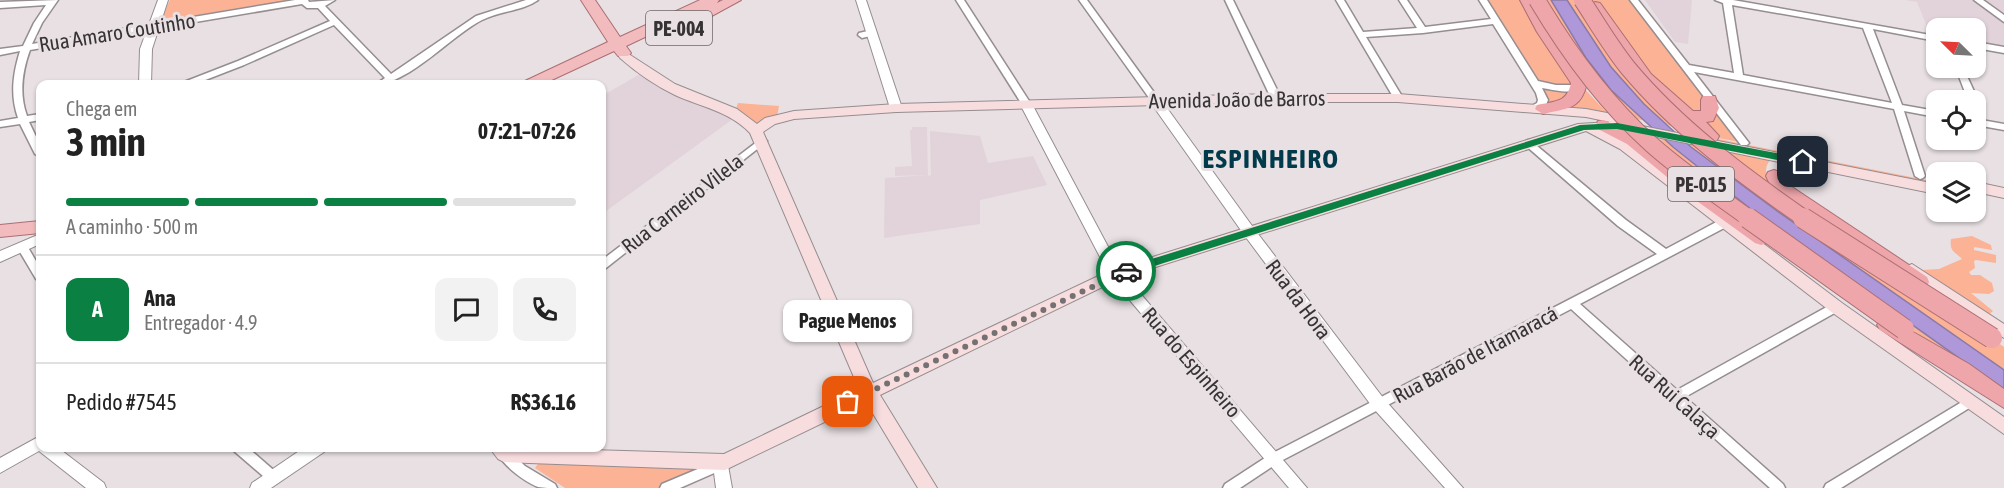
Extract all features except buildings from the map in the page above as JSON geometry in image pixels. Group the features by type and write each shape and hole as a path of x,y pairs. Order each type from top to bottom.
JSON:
{"highway":[{"path":"1527,0 1544,32 1579,83 1576,97 1570,102 1537,109"},
{"name":"PE-015","path":"1537,0 1564,45 1588,76 1650,142 1690,176 1970,376"},
{"name":"PE-015","path":"1581,0 1635,77 1695,136 1739,171 1809,220 2001,339"},
{"path":"1590,0 1633,62 1685,129 1711,136"},
{"path":"1685,129 1707,117 1711,108 1709,100"},
{"path":"1604,125 1628,137 1717,208 1846,298 2004,400"},
{"path":"1774,176 1779,187 2001,339"}],"main road":[{"path":"588,0 620,50 645,72 686,95 737,112 759,136 869,392 928,488"},
{"name":"PE-004","path":"563,80 712,0"},
{"name":"PE-004","path":"541,80 620,50 734,0"},
{"name":"Avenida João de Barros","path":"759,136 770,121 794,114 896,108 1276,98 1398,98 1586,113 1646,127"},
{"name":"Avenida João de Barros","path":"723,464 1116,274 1583,127 1604,125 1685,129 1803,162 1926,187"},
{"path":"1583,127 1600,132 1625,146 1836,307 2004,427"},
{"path":"1711,136 1926,177"},
{"path":"1774,176 1771,167 1779,161 1803,162"},
{"path":"1986,189 2004,193"},
{"path":"1986,198 2004,202"},
{"path":"0,222 34,234"},
{"path":"0,231 34,234"},
{"path":"562,452 723,464"}],"street":[{"path":"145,80 146,49 152,27 164,0"},
{"path":"304,0 307,5 320,5 331,0"},
{"name":"Rua Amaro Coutinho","path":"0,52 304,0"},
{"path":"320,5 391,79 472,22 489,13 534,0"},
{"path":"861,0 867,34 896,108"},
{"path":"960,0 1026,104"},
{"path":"1083,0 1155,100"},
{"path":"1229,0 1276,98"},
{"path":"1340,0 1398,98"},
{"path":"1403,0 1423,30"},
{"path":"1483,0 1494,21 1537,84 1544,100 1537,109"},
{"path":"1634,0 1744,143"},
{"path":"1978,0 2004,19"},
{"path":"0,5 53,1"},
{"path":"36,146 24,120 17,92 25,47 53,1"},
{"path":"1739,77 1723,1 1745,2 1926,36"},
{"path":"1361,35 1494,21"},
{"path":"198,80 334,22"},
{"path":"1867,27 1899,107 1920,176"},
{"path":"1986,47 2004,50"},
{"path":"1684,66 1926,112"},
{"path":"1537,84 1556,88 1578,88"},
{"name":"Rua da Hora","path":"1155,100 1250,233 1379,404 1455,488"},
{"name":"Rua do Espinheiro","path":"1026,104 1116,274 1299,488"},
{"path":"0,124 36,118"},
{"path":"1986,122 2004,128"},
{"name":"Rua Carneiro Vilela","path":"606,262 759,136"},
{"path":"1528,143 1622,223 1664,253"},
{"name":"Rua Barão de Itamaracá","path":"1229,488 1275,458 1724,223"},
{"path":"0,257 34,234"},
{"name":"Rua Rui Calaça","path":"1571,303 1779,488"},
{"path":"1674,397 1836,307"},
{"path":"1830,488 1970,402"},
{"path":"0,466 36,446"},
{"path":"51,452 98,488"},
{"path":"244,452 274,478"},
{"path":"258,488 311,452"},
{"path":"502,452 521,470 551,488"},
{"path":"666,488 723,464 724,488"}],"shaded area":[{"path":"170,0 294,0 161,23"},
{"path":"1486,0 1527,0 1579,83 1611,117 1543,109 1543,100"},
{"path":"1537,0 1634,0 1744,143 1683,131 1666,124 1630,118"},
{"path":"1551,0 1567,0 1611,67 1644,104 1691,147 1777,211 2004,370 2004,390 1762,218 1673,147 1611,90 1586,58"},
{"path":"1645,0 1692,0 1688,44 1675,42"},
{"path":"1905,0 2004,0 2004,47 1986,44 1986,18 1926,18 1926,24 1917,2"},
{"path":"640,74 659,87 692,103 737,116 606,211 606,94"},
{"path":"738,103 779,106 777,117 756,131 736,109"},
{"path":"912,127 927,127 928,176 931,175 930,131 980,136 988,163 1033,156 1047,185 980,200 980,224 884,238 885,178 927,175 895,176 895,167 912,166 910,130"},
{"path":"1652,132 1770,160 1766,172 1774,184 2004,347 2004,397 1686,164"},
{"path":"1698,135 1926,180 1926,184 1704,140"},
{"path":"1972,236 1991,245 1992,250 1974,247 1974,250 1996,255 1996,263 1976,260 1974,261 1975,268 1969,272 1971,275 1980,275 1992,283 1994,291 1989,294 1971,293 1993,311 1988,315 1922,270 1939,269 1962,259 1952,249 1951,239"},
{"path":"538,464 705,466 658,488 565,488 535,468"}],"way so far":[{"path":"848,402 1126,271"}],"place":[{"name":"Pague Menos","path":"848,402"}],"district":[{"name":"ESPINHEIRO","path":"1271,158"}],"route":[{"path":"1126,271 1551,135 1583,127 1617,126 1803,162"}]}
